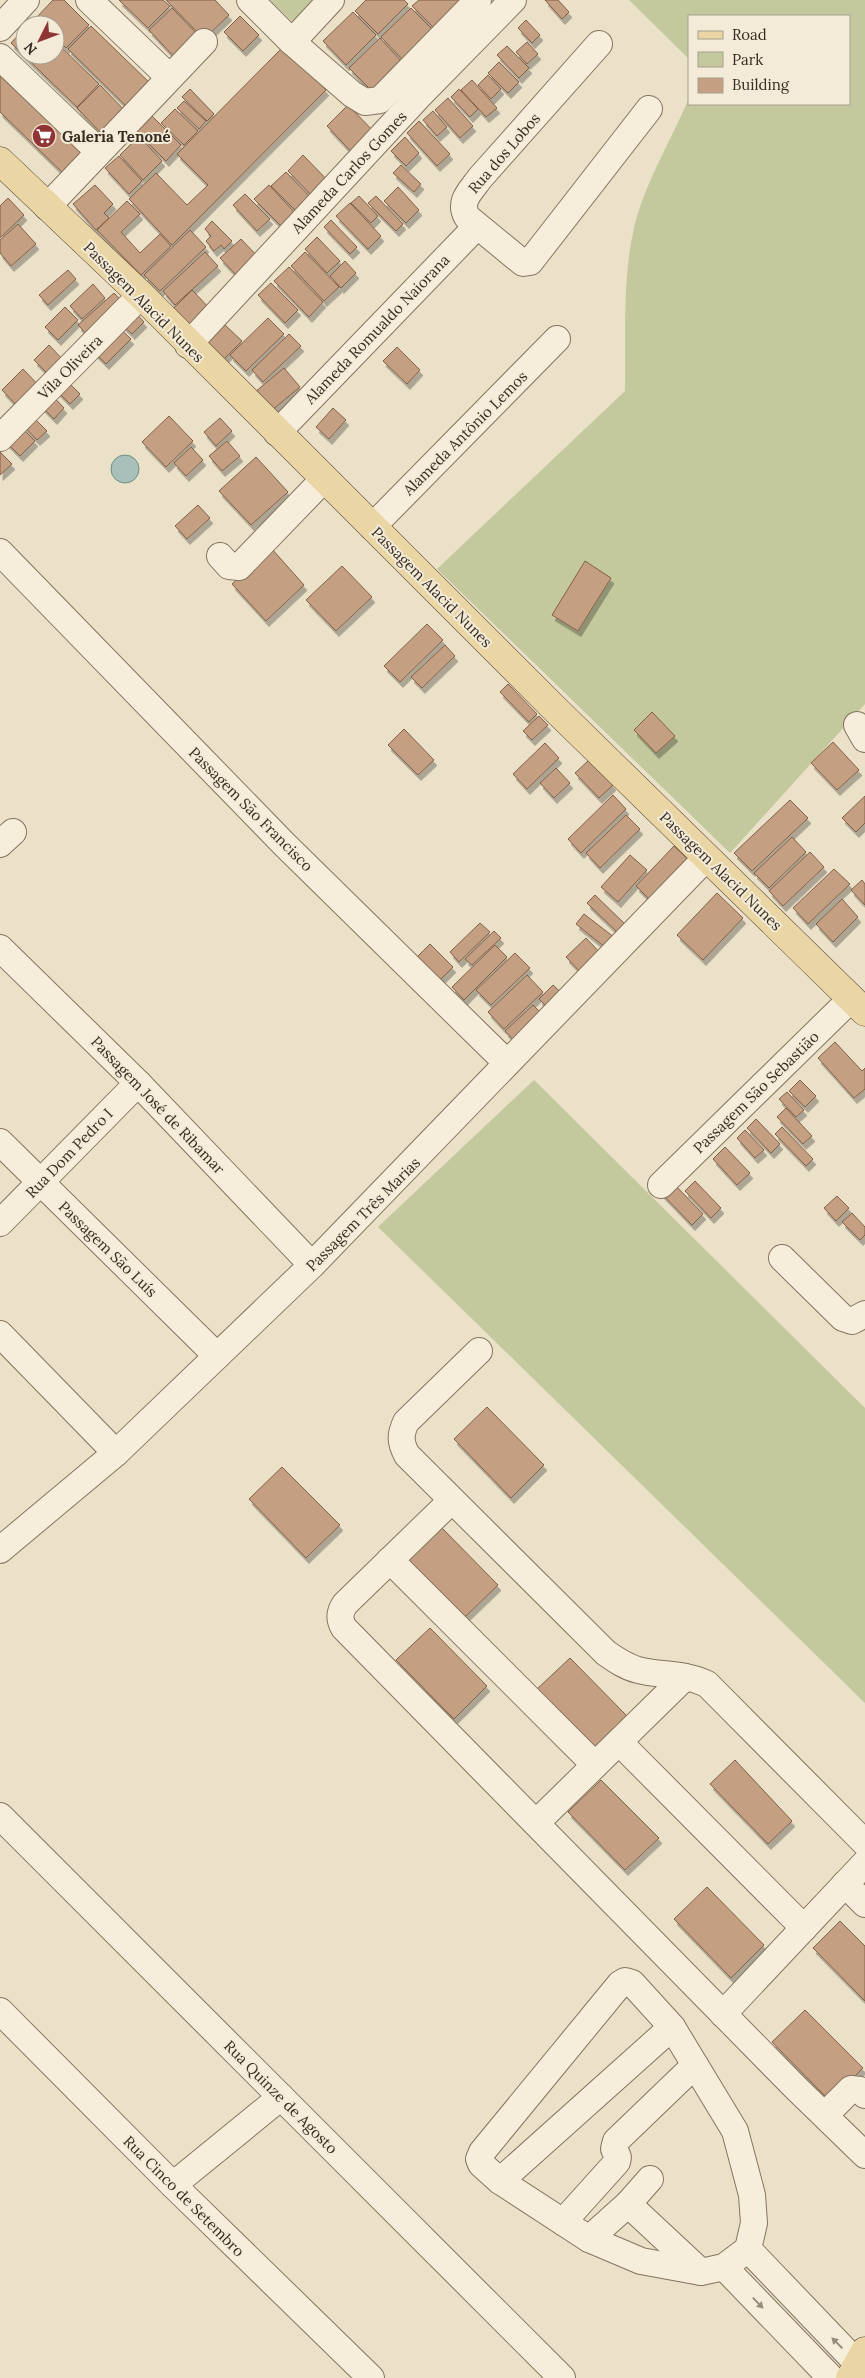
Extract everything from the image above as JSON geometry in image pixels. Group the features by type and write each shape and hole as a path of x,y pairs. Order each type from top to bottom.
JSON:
{"main road":[{"name":"Passagem Alacid Nunes","path":"0,161 141,296 372,527 858,1005"}],"street":[{"path":"0,28 26,0"},
{"path":"89,0 165,73"},
{"path":"250,0 292,42 358,99 365,102 377,102 478,0"},
{"path":"292,42 331,0"},
{"name":"Alameda Carlos Gomes","path":"188,345 419,96 512,0"},
{"path":"47,207 204,42"},
{"name":"Rua dos Lobos","path":"599,44 480,178 463,201 464,212 477,226 523,263 530,262 649,110"},
{"path":"0,57 94,146"},
{"name":"Alameda Romualdo Naiorana","path":"277,433 477,226"},
{"name":"Vila Oliveira","path":"0,438 141,296"},
{"name":"Alameda Antônio Lemos","path":"372,527 557,339"},
{"path":"220,556 229,566 239,567 324,479"},
{"name":"Passagem São Francisco","path":"0,552 284,844 507,1063"},
{"name":"Passagem Três Marias","path":"0,1550 116,1453 312,1266 707,857"},
{"name":"Passagem José de Ribamar","path":"0,948 138,1083 312,1266"},
{"name":"Passagem São Sebastião","path":"661,1185 858,1005"},
{"name":"Rua Dom Pedro I","path":"0,1223 138,1083"},
{"name":"Passagem São Luís","path":"0,1142 217,1356"},
{"path":"782,1258 844,1318 852,1321 865,1314"},
{"path":"0,1334 116,1453"},
{"path":"479,1351 406,1422 401,1432 401,1444 407,1455 606,1653 620,1663 637,1670 696,1678 707,1684 860,1829"},
{"path":"451,1500 345,1604 340,1612 340,1621 344,1628 794,2087 865,2155"},
{"path":"390,1560 595,1765"},
{"path":"536,1822 685,1677"},
{"path":"619,1742 804,1928"},
{"name":"Rua Quinze de Agosto","path":"0,1816 552,2374"},
{"path":"723,2014 865,1863"},
{"path":"845,1884 865,1904"},
{"path":"625,1981 632,1983 672,2027 695,2065 735,2131 752,2195 754,2223 748,2249 713,2270 642,2261 589,2239 500,2181 481,2164 479,2159 482,2152 620,1984 625,1981"},
{"name":"Rua Cinco de Setembro","path":"0,2011 173,2185 371,2378"},
{"path":"500,2181 672,2027"},
{"path":"563,2222 617,2162 618,2157 614,2149 616,2141 695,2065"},
{"path":"825,2115 852,2089 860,2090 865,2095"},
{"path":"173,2185 280,2097"},
{"path":"589,2239 628,2204 650,2179"},
{"path":"628,2204 778,2323 831,2378"},
{"path":"748,2249 858,2364"},
{"path":"778,2323 797,2302"}],"green space":[{"path":"270,0 339,0 295,24"},
{"path":"629,0 865,0 865,704 730,853 437,569 625,391 626,288 634,228 651,178 688,100 688,105 850,105 850,15 688,15 688,58"},
{"path":"534,1080 865,1408 865,1703 378,1227"}],"water":[{"path":"125,455 135,459 139,469 135,479 125,483 115,479 111,469 115,459"}],"building":[{"path":"53,0 64,0 89,25 66,48 65,15 39,15"},
{"path":"119,0 163,0 170,6 148,28"},
{"path":"166,0 215,0 229,15 204,39"},
{"path":"366,0 404,0 408,4 378,34 355,11"},
{"path":"419,0 465,0 435,29 412,6"},
{"path":"545,0 558,0 569,12 562,19"},
{"path":"172,8 202,39 178,61 149,30"},
{"path":"411,8 434,31 403,60 381,37"},
{"path":"353,12 376,35 346,65 323,41"},
{"path":"240,16 259,35 243,51 224,32"},
{"path":"526,20 540,35 532,43 518,28"},
{"path":"91,26 155,88 132,112 68,49"},
{"path":"380,38 402,62 372,91 349,68"},
{"path":"15,39 15,47 11,43"},
{"path":"527,42 538,54 527,64 516,52"},
{"path":"507,46 529,68 519,78 497,55"},
{"path":"283,47 326,90 172,245 129,199 156,173 187,205 208,185 177,154"},
{"path":"65,51 99,84 77,107 34,65 65,65"},
{"path":"499,62 519,82 508,93 488,73"},
{"name":"Galeria Tenoné","path":"0,74 88,160 69,179 0,112"},
{"path":"488,75 501,89 491,99 478,85"},
{"path":"472,80 497,108 486,117 461,90"},
{"path":"100,85 130,116 107,139 77,108"},
{"path":"190,89 214,114 207,121 182,97"},
{"path":"459,89 478,109 470,117 451,97"},
{"path":"448,98 473,126 460,138 435,110"},
{"path":"184,101 206,121 199,129 177,108"},
{"path":"348,105 378,136 357,158 327,126"},
{"path":"175,109 198,131 184,145 161,123"},
{"path":"433,111 447,127 437,136 423,120"},
{"path":"152,116 181,145 166,161 137,132"},
{"path":"419,121 450,154 437,166 407,133"},
{"path":"139,136 162,161 143,180 120,155"},
{"path":"405,137 419,153 406,166 391,151"},
{"path":"303,155 332,185 316,200 288,171"},
{"path":"119,156 142,181 129,194 105,168"},
{"path":"401,165 421,184 414,192 393,173"},
{"path":"286,172 314,201 300,215 271,186"},
{"path":"95,185 113,204 104,213 109,218 96,230 73,204"},
{"path":"269,185 295,213 281,226 254,199"},
{"path":"398,187 419,210 406,223 384,201"},
{"path":"245,194 270,219 257,231 233,205"},
{"path":"359,196 378,216 371,223 351,203"},
{"path":"376,196 403,224 396,231 368,203"},
{"path":"8,198 24,215 0,238 0,206"},
{"path":"127,201 140,214 121,232 140,253 160,234 171,246 141,275 97,230"},
{"path":"350,203 381,236 368,249 336,216"},
{"path":"331,220 357,247 350,254 324,227"},
{"path":"212,221 232,241 224,249 221,245 214,251 206,241 211,236 205,229"},
{"path":"18,224 36,244 11,266 0,253 0,240"},
{"path":"190,230 206,247 160,291 144,275"},
{"path":"317,237 340,261 327,273 305,249"},
{"path":"241,239 261,260 240,279 220,258"},
{"path":"205,252 218,266 175,305 163,291"},
{"path":"305,252 339,287 324,301 291,266"},
{"path":"345,261 356,273 341,288 330,276"},
{"path":"289,267 323,302 309,317 274,281"},
{"path":"68,270 76,279 48,305 39,295"},
{"path":"271,283 298,310 285,323 258,295"},
{"path":"93,284 105,298 82,319 70,306"},
{"path":"192,290 213,312 193,332 171,311"},
{"path":"114,293 128,308 92,340 78,325"},
{"path":"65,307 78,320 58,340 45,327"},
{"path":"132,309 144,322 132,334 119,322"},
{"path":"268,318 284,334 246,371 230,355"},
{"path":"116,325 131,339 106,364 91,349"},
{"path":"225,325 242,341 222,361 205,344"},
{"path":"289,334 301,346 263,382 252,370"},
{"path":"49,345 66,363 51,377 34,360"},
{"path":"397,347 420,370 407,384 383,361"},
{"path":"284,368 300,387 271,411 255,392"},
{"path":"23,369 43,390 22,411 2,390"},
{"path":"65,379 80,394 70,404 55,389"},
{"path":"49,392 64,408 54,419 38,403"},
{"path":"333,408 346,420 329,439 316,427"},
{"path":"28,412 47,431 37,440 19,421"},
{"path":"169,416 193,441 166,467 142,442"},
{"path":"220,418 232,431 216,446 204,432"},
{"path":"20,426 35,441 20,456 5,441"},
{"path":"227,441 240,456 222,471 209,456"},
{"path":"191,447 203,460 186,476 174,463"},
{"path":"0,452 12,464 0,475"},
{"path":"256,457 288,492 251,525 219,491"},
{"path":"198,505 210,518 187,539 175,526"},
{"path":"271,548 304,585 266,621 232,584"},
{"path":"585,561 611,578 578,631 552,615"},
{"path":"342,566 372,597 336,631 306,600"},
{"path":"427,624 443,640 400,682 384,666"},
{"path":"445,645 455,656 422,688 411,677"},
{"path":"508,684 537,714 529,722 500,692"},
{"path":"652,712 675,736 656,753 634,730"},
{"path":"539,716 548,725 532,740 523,731"},
{"path":"404,729 434,760 418,775 388,745"},
{"path":"833,742 859,770 837,790 811,763"},
{"path":"545,743 559,758 527,789 513,774"},
{"path":"589,760 613,785 599,798 575,773"},
{"path":"556,768 570,783 554,798 540,783"},
{"path":"613,795 626,809 581,853 568,839"},
{"path":"865,796 865,823 856,832 842,818"},
{"path":"790,800 808,818 752,871 734,853"},
{"path":"626,815 640,829 600,868 586,853"},
{"path":"792,837 806,852 769,888 754,873"},
{"path":"674,846 694,865 655,905 636,886"},
{"path":"810,852 824,867 783,906 769,891"},
{"path":"630,855 647,870 618,902 601,887"},
{"path":"834,869 850,884 808,924 793,908"},
{"path":"862,880 865,884 865,905 851,890"},
{"path":"717,893 743,918 703,960 677,935"},
{"path":"595,895 627,926 619,934 587,903"},
{"path":"842,899 858,917 833,942 816,924"},
{"path":"584,914 619,941 611,952 576,924"},
{"path":"480,923 490,932 459,962 450,952"},
{"path":"494,931 501,938 472,965 465,959"},
{"path":"586,938 605,958 585,977 566,957"},
{"path":"430,944 453,967 439,981 416,958"},
{"path":"495,945 507,957 464,1000 452,987"},
{"path":"515,953 530,968 491,1005 476,990"},
{"path":"527,975 543,992 504,1029 488,1012"},
{"path":"553,985 566,997 551,1011 539,999"},
{"path":"533,1005 546,1018 518,1045 505,1031"},
{"path":"835,1042 862,1071 865,1068 865,1089 854,1098 818,1058"},
{"path":"800,1080 816,1096 805,1107 789,1091"},
{"path":"787,1092 804,1110 796,1117 779,1099"},
{"path":"786,1108 812,1136 803,1144 777,1117"},
{"path":"756,1119 780,1144 771,1153 747,1128"},
{"path":"782,1127 813,1159 806,1166 775,1134"},
{"path":"745,1130 764,1150 755,1158 737,1138"},
{"path":"725,1147 750,1173 737,1185 713,1159"},
{"path":"695,1181 721,1208 711,1218 685,1191"},
{"path":"672,1182 703,1214 692,1225 661,1193"},
{"path":"837,1196 849,1208 836,1221 824,1208"},
{"path":"852,1213 865,1227 865,1235 860,1240 842,1222"},
{"path":"487,1407 544,1465 511,1498 454,1439"},
{"path":"282,1467 340,1525 306,1558 249,1499"},
{"path":"440,1526 498,1585 465,1617 407,1559"},
{"path":"430,1628 487,1686 454,1719 396,1660"},
{"path":"570,1658 627,1716 594,1749 536,1690"},
{"path":"735,1760 792,1821 768,1844 710,1784"},
{"path":"601,1780 659,1838 625,1870 568,1812"},
{"path":"707,1887 764,1945 731,1978 674,1919"},
{"path":"840,1921 865,1946 865,2001 813,1948"},
{"path":"805,2010 863,2068 830,2101 772,2042"}],"place":[{"name":"Galeria Tenoné","path":"44,136"}]}
